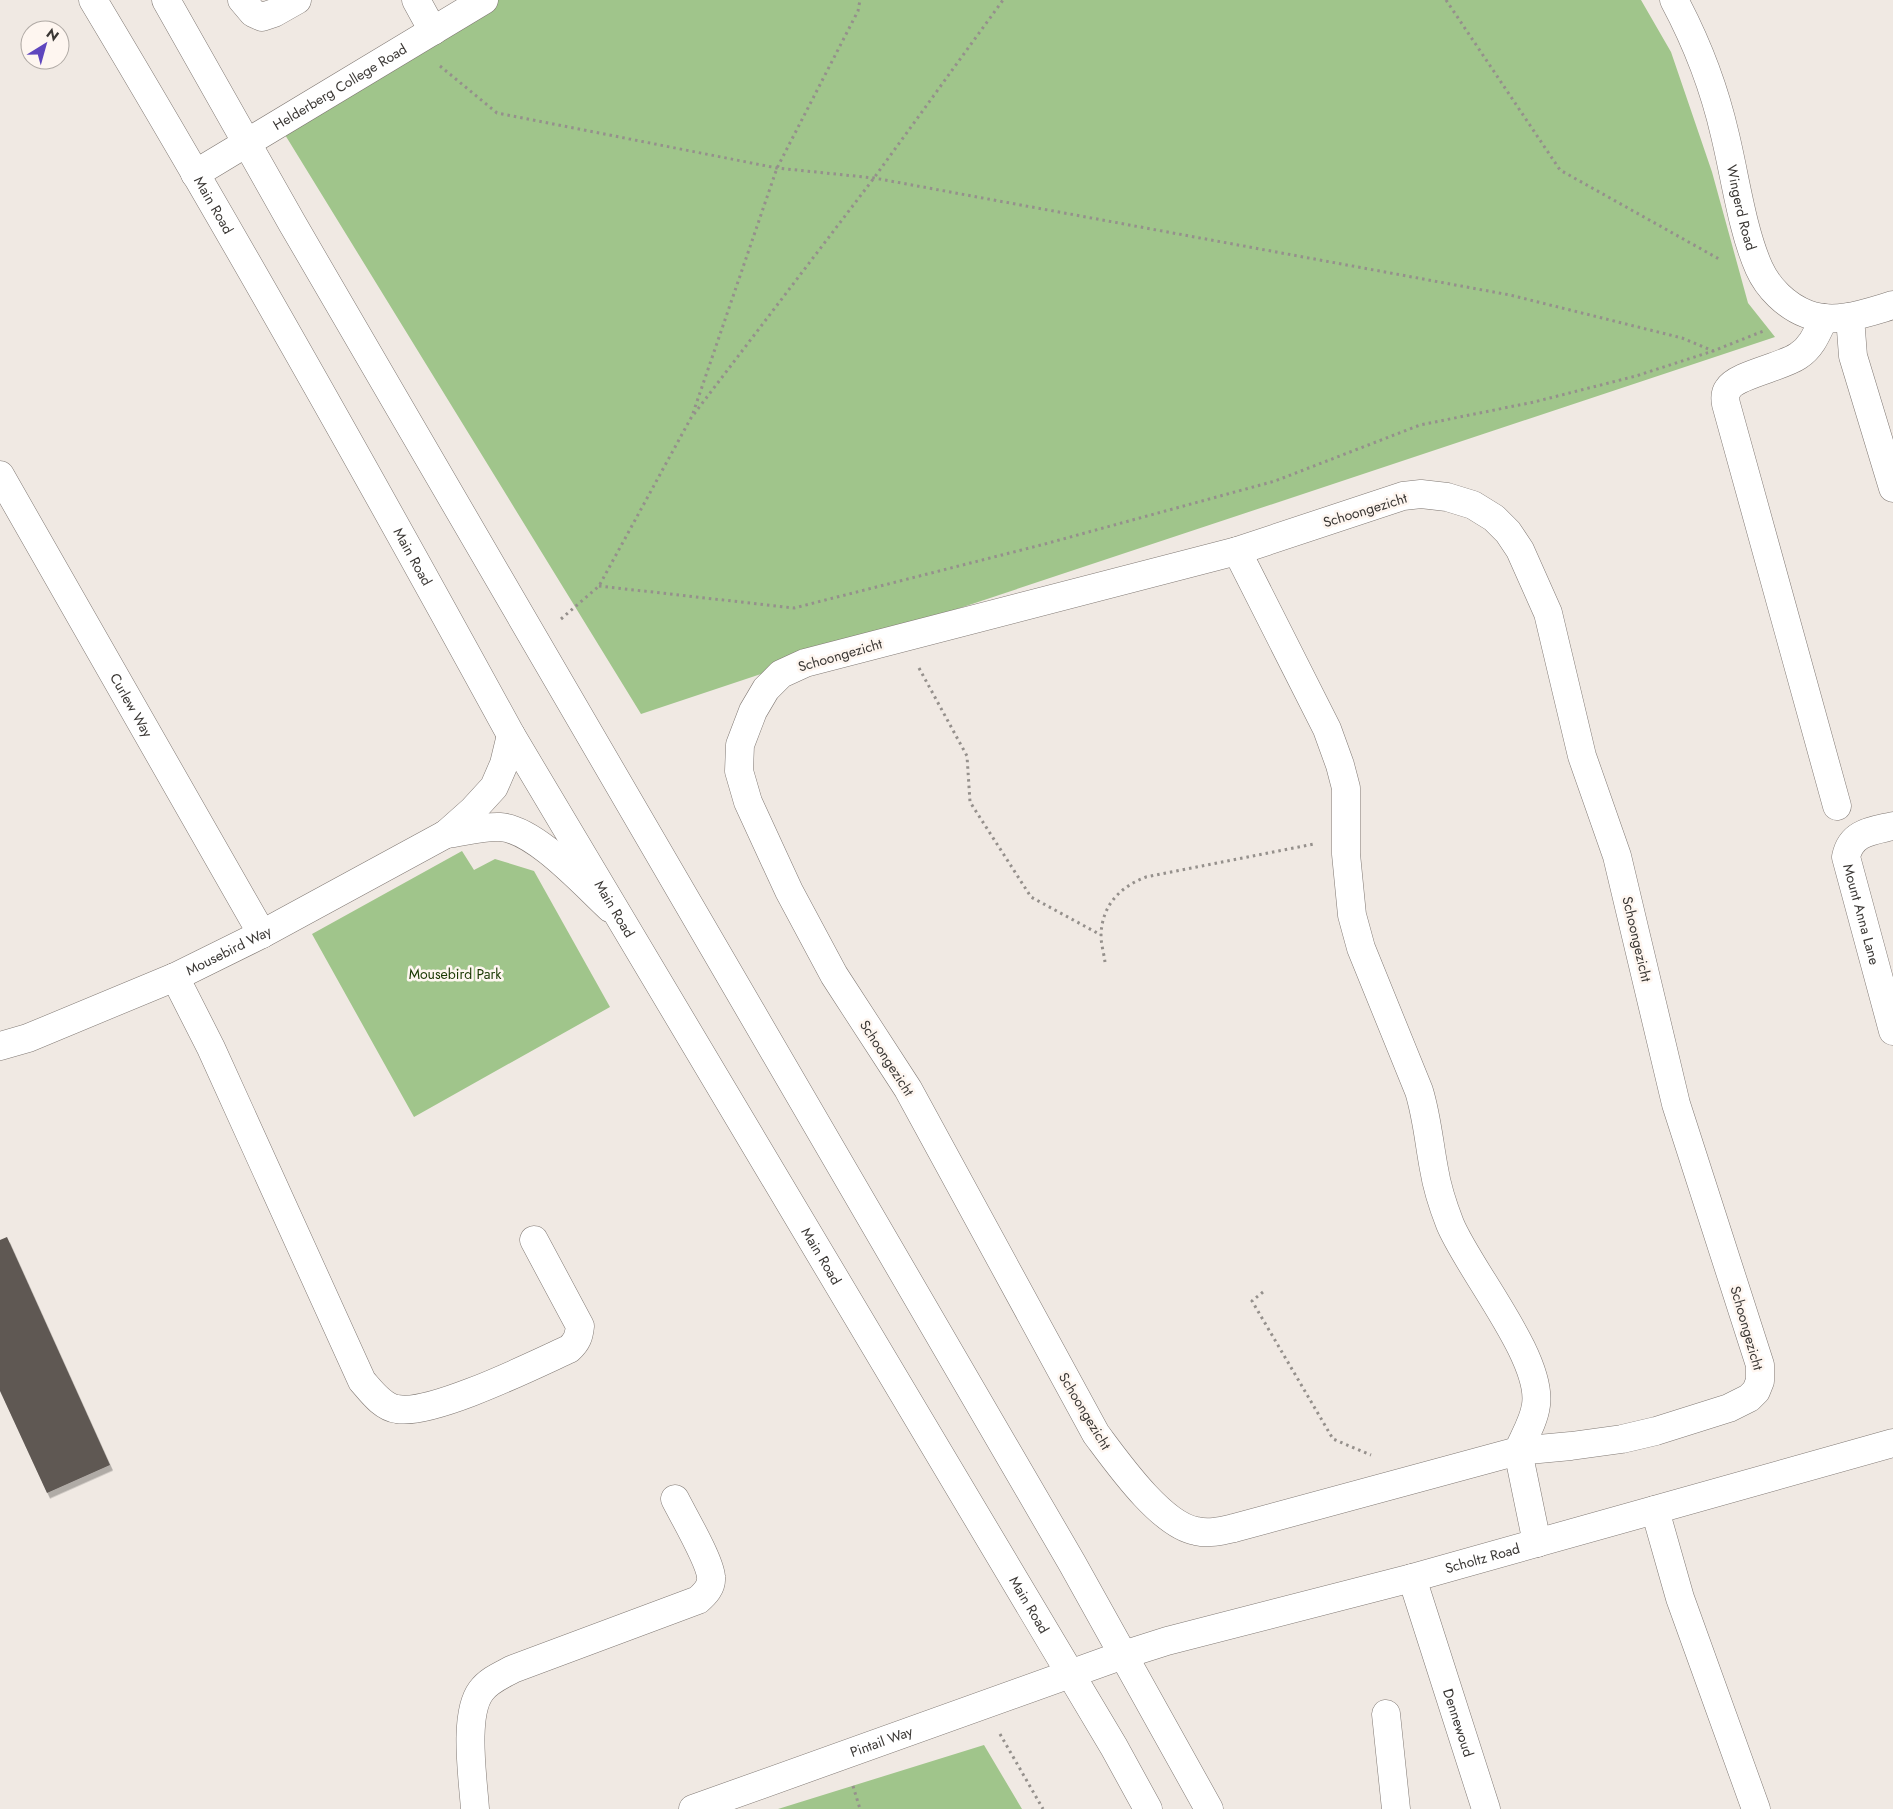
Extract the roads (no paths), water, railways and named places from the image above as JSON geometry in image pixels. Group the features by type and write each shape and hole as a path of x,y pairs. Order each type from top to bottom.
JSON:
{"street":[{"name":"Main Road","path":"93,0 148,92 430,587 511,734 1114,1747 1148,1809"},
{"path":"166,0 247,144 1072,1563 1209,1809"},
{"path":"242,0 253,13 262,17 274,13 297,0"},
{"path":"416,0 423,37"},
{"name":"Helderberg College Road","path":"194,174 423,37 457,7 484,0"},
{"name":"Wingerd Road","path":"1674,0 1689,27 1708,74 1725,132 1747,229 1759,268 1772,289 1788,304 1827,316"},
{"path":"1827,316 1893,305"},
{"path":"1827,316 1853,356 1893,488"},
{"path":"1827,316 1813,342 1799,355 1788,362 1736,381 1728,388 1725,394 1726,404 1837,806"},
{"name":"Curlew Way","path":"0,475 262,934"},
{"name":"Schoongezicht","path":"1421,494 1447,497 1473,505 1494,518 1508,532 1520,550 1548,613 1582,756 1617,856 1676,1104 1760,1364 1761,1373 1756,1391 1749,1398 1729,1408 1622,1439 1518,1451 1210,1533 1194,1531 1178,1524 1156,1506 1125,1473 1096,1434 908,1089 834,974 789,891 748,802 739,771 740,745 753,710 766,689 781,674 806,663 1237,551 1403,496 1421,494"},
{"path":"1237,551 1326,729 1337,756 1346,788 1348,886 1352,915 1361,948 1419,1091 1426,1114 1434,1170 1440,1196 1452,1227 1525,1355 1534,1380 1536,1404 1518,1451 1537,1543"},
{"name":"Mousebird Way","path":"0,1046 28,1038 175,976 262,934 446,834 473,810 494,787 504,764 511,734"},
{"name":"Mount Anna Lane","path":"1893,826 1867,832 1858,837 1848,847 1846,857 1893,1030"},
{"name":"Mousebird Way","path":"446,834 499,827 523,833 571,872 619,917"},
{"path":"175,976 211,1048 362,1381 378,1399 396,1409 418,1409 514,1374 569,1349 574,1344 579,1336 580,1326 534,1240"},
{"name":"Scholtz Road","path":"1071,1675 1167,1641 1412,1578 1893,1444"},
{"path":"475,1809 470,1726 473,1706 481,1691 492,1680 513,1669 698,1600 706,1593 712,1578 675,1499"},
{"path":"1654,1510 1680,1598 1756,1809"},
{"name":"Dennewoud","path":"1412,1578 1486,1809"},
{"name":"Pintail Way","path":"693,1809 1071,1675"},
{"path":"1386,1714 1396,1809"}],"park label":[{"name":"Mousebird Park","path":"455,974"}]}
